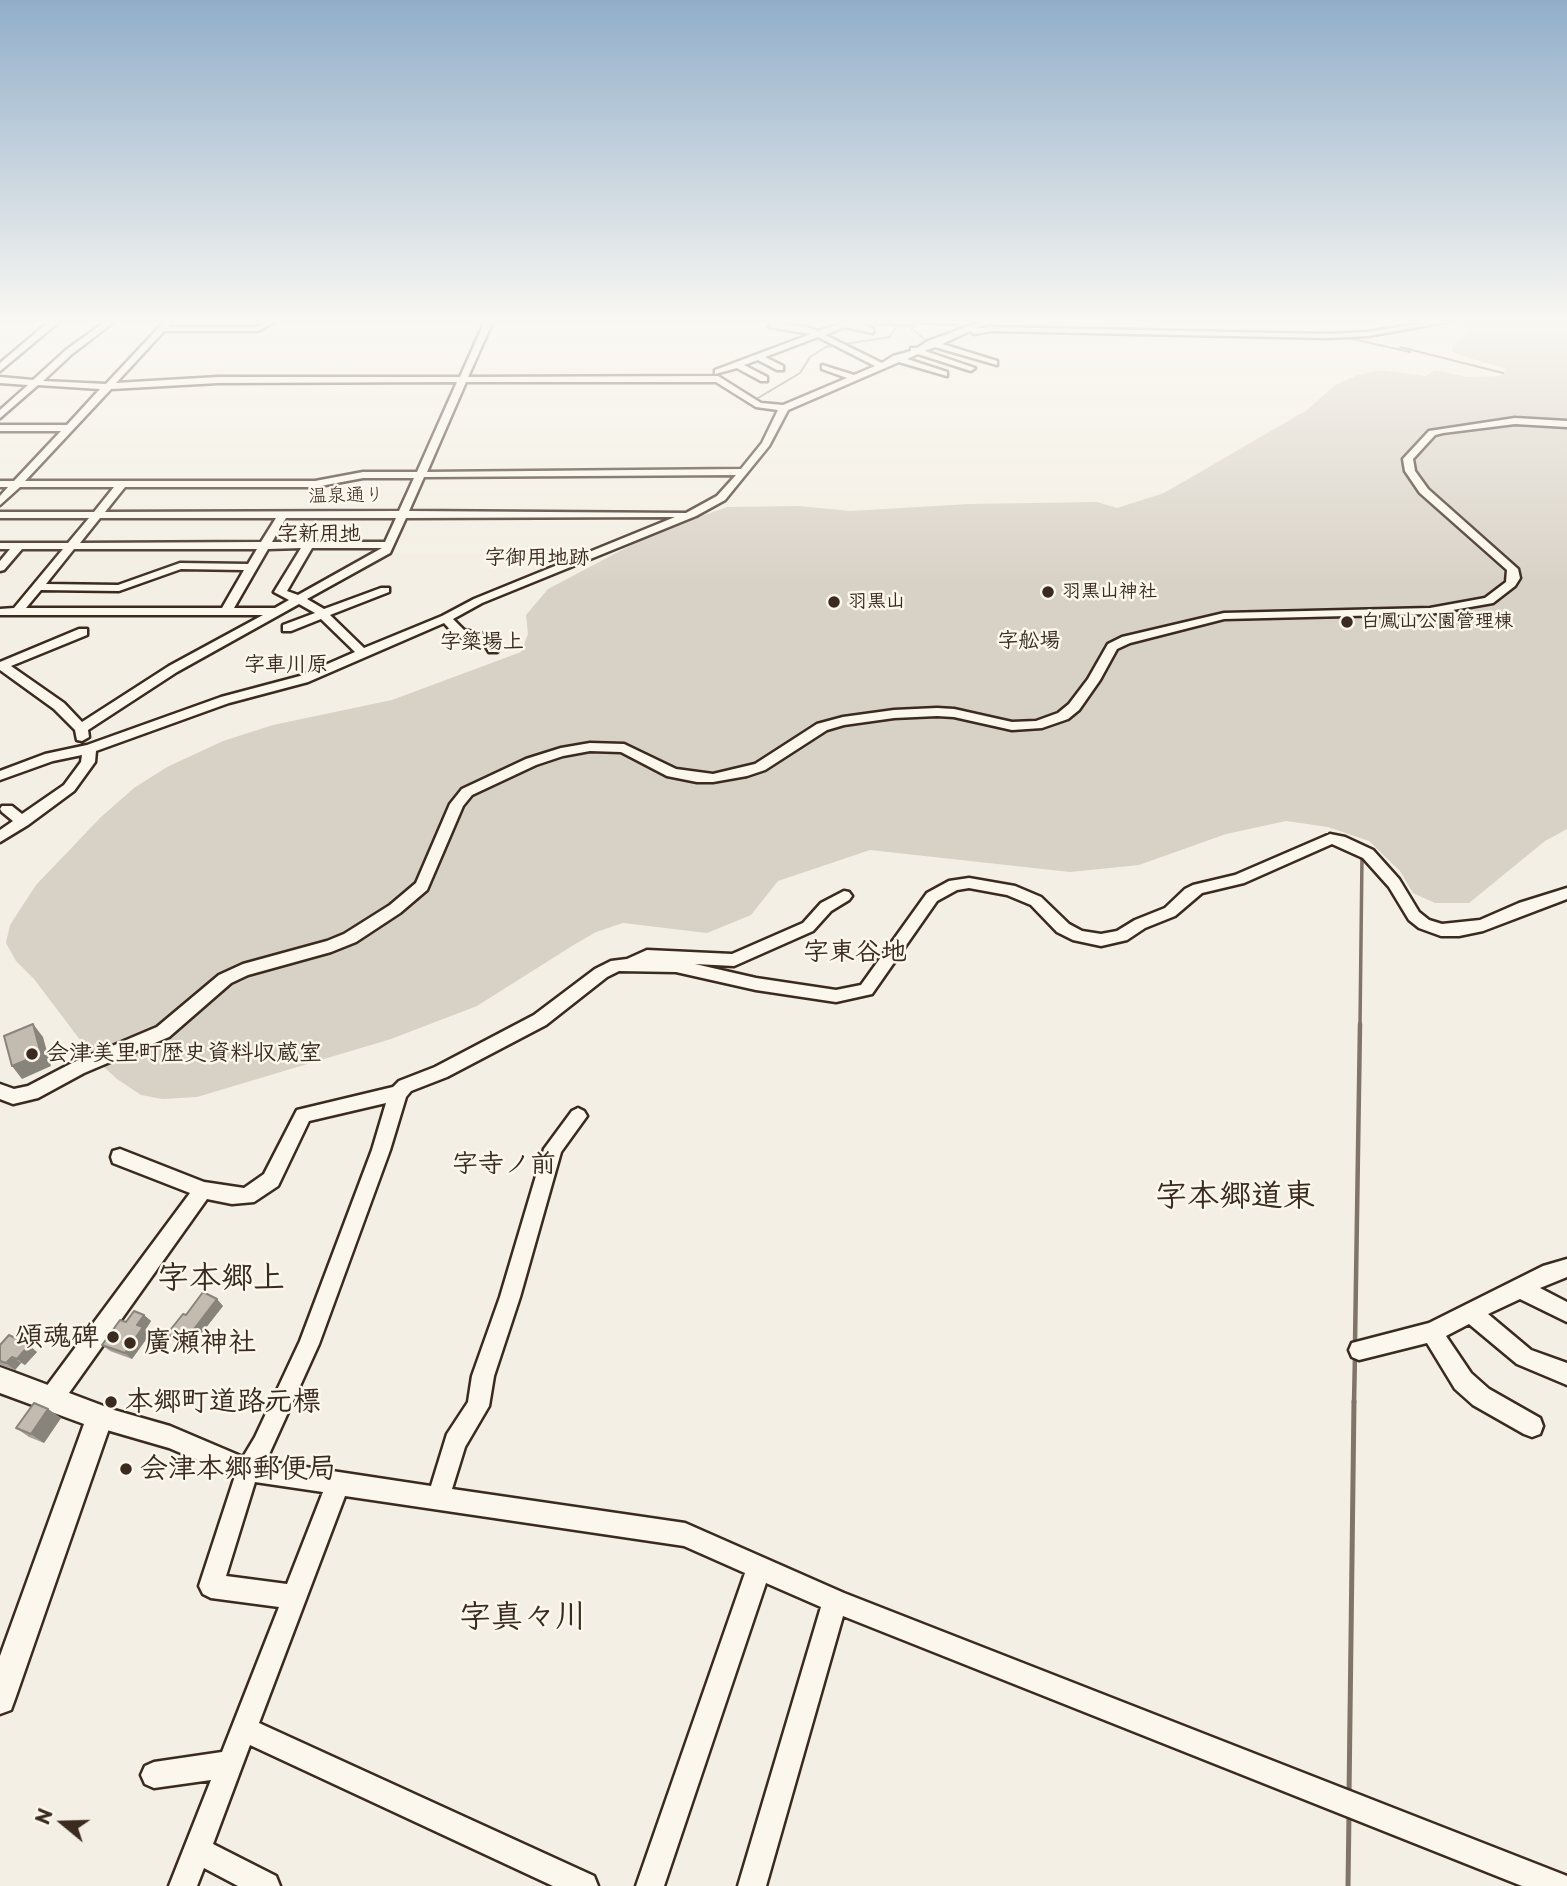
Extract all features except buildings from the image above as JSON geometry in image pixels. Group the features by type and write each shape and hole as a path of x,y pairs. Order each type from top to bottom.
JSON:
{"main road":[{"path":"0,1380 100,1417 1,1692"}],"street":[{"path":"0,502 87,409"},
{"path":"81,729 173,669 386,551 450,409"},
{"path":"0,776 50,757 87,749 225,700 304,679 446,618 478,601 692,514 722,498 766,444 783,409"},
{"path":"0,1091 13,1097 33,1093 78,1068 163,1031 225,979 243,970 331,946 350,938 395,909 422,886 457,804 467,792 542,758 590,747 624,748 685,777 731,776 760,767 821,727 843,721 894,714 937,712 954,713 1012,726 1051,722 1074,707 1094,680 1108,653 1118,643 1224,616 1430,611 1489,601 1511,584 1514,578 1512,569 1424,491 1410,471 1408,459 1432,433 1443,430 1515,421 1567,424"},
{"path":"0,428 69,428"},
{"path":"0,484 315,484 363,475 422,473 744,472"},
{"path":"17,612 123,483"},
{"path":"226,611 283,514"},
{"name":"温泉通り","path":"0,515 692,514"},
{"path":"0,568 19,545"},
{"path":"309,545 280,592 314,606 363,653"},
{"path":"0,546 389,545"},
{"path":"37,587 119,588 180,566 252,567"},
{"path":"287,628 385,590"},
{"path":"1,665 88,636 78,624 86,611"},
{"path":"1,613 277,611"},
{"path":"446,618 460,634 488,639 493,649"},
{"path":"0,837 61,795 78,778 88,762 81,729 59,706 1,665"},
{"path":"78,778 95,781"},
{"path":"6,809 23,822"},
{"path":"294,1597 211,1586 248,1470 263,1446 309,1344 381,1150 398,1093 405,1086 441,1072 540,1020 601,973 617,965 696,968 756,984 836,996 866,990 932,897 954,885 969,883 1010,890 1036,901 1063,928 1079,936 1101,940 1121,936 1170,912 1198,889 1239,879 1330,839 1368,854 1394,883 1414,916 1424,924 1441,930 1459,930 1483,925 1566,894"},
{"path":"629,966 647,956 734,960 808,926 826,907 844,896"},
{"path":"120,1157 203,1190 247,1196 271,1180 303,1115 398,1093"},
{"path":"438,1499 455,1442 478,1406 483,1376 510,1297 553,1149 578,1116"},
{"path":"51,1399 203,1190"},
{"path":"1359,1350 1432,1332 1519,1288 1567,1268"},
{"path":"1519,1288 1567,1312"},
{"path":"1472,1314 1524,1357 1567,1374"},
{"path":"1432,1332 1463,1381 1481,1397 1532,1426"},
{"path":"100,1417 170,1437 248,1470 685,1535 835,1601 1557,1886"},
{"path":"183,1886 338,1484"},
{"path":"650,1886 759,1568"},
{"path":"752,1886 835,1601"},
{"path":"244,1729 584,1886"},
{"path":"154,1775 231,1764"},
{"path":"197,1850 266,1886"}],"shaded area":[{"path":"1567,409 1567,829 1545,841 1469,903 1435,903 1413,893 1400,871 1369,841 1328,827 1286,821 1226,834 1139,865 1070,872 870,850 778,881 751,915 707,933 623,923 596,932 477,1006 391,1039 197,1097 162,1099 141,1095 117,1079 93,1057 34,979 16,961 6,943 10,925 36,885 101,817 134,788 167,767 223,741 273,725 392,700 521,652 528,634 526,615 548,589 654,533 727,507 799,506 850,511 969,504 1097,502 1117,508 1164,493 1307,410"}],"waterway":[{"path":"1360,1025 1362,856"},
{"path":"1355,1344 1360,1024"},
{"path":"1354,1403 1355,1355"},
{"path":"1349,1795 1354,1401"},
{"path":"1348,1886 1349,1814"}],"place":[{"name":"羽黒山神社","path":"1048,592"},
{"name":"羽黒山","path":"834,602"},
{"name":"白鳳山公園管理棟","path":"1347,622"},
{"name":"会津美里町歴史資料収蔵室","path":"32,1054"},
{"name":"頌魂碑","path":"113,1337"},
{"name":"廣瀬神社","path":"130,1343"},
{"name":"本郷町道路元標","path":"111,1402"},
{"name":"会津本郷郵便局","path":"126,1469"}],"district":[{"name":"字新用地","path":"319,534"},
{"name":"字御用地跡","path":"537,558"},
{"name":"字舩場","path":"1029,641"},
{"name":"字簗場上","path":"482,642"},
{"name":"字車川原","path":"286,665"},
{"name":"字東谷地","path":"855,953"},
{"name":"字寺ノ前","path":"504,1165"},
{"name":"字本郷道東","path":"1235,1197"},
{"name":"字本郷上","path":"221,1279"},
{"name":"字真々川","path":"523,1618"}]}
